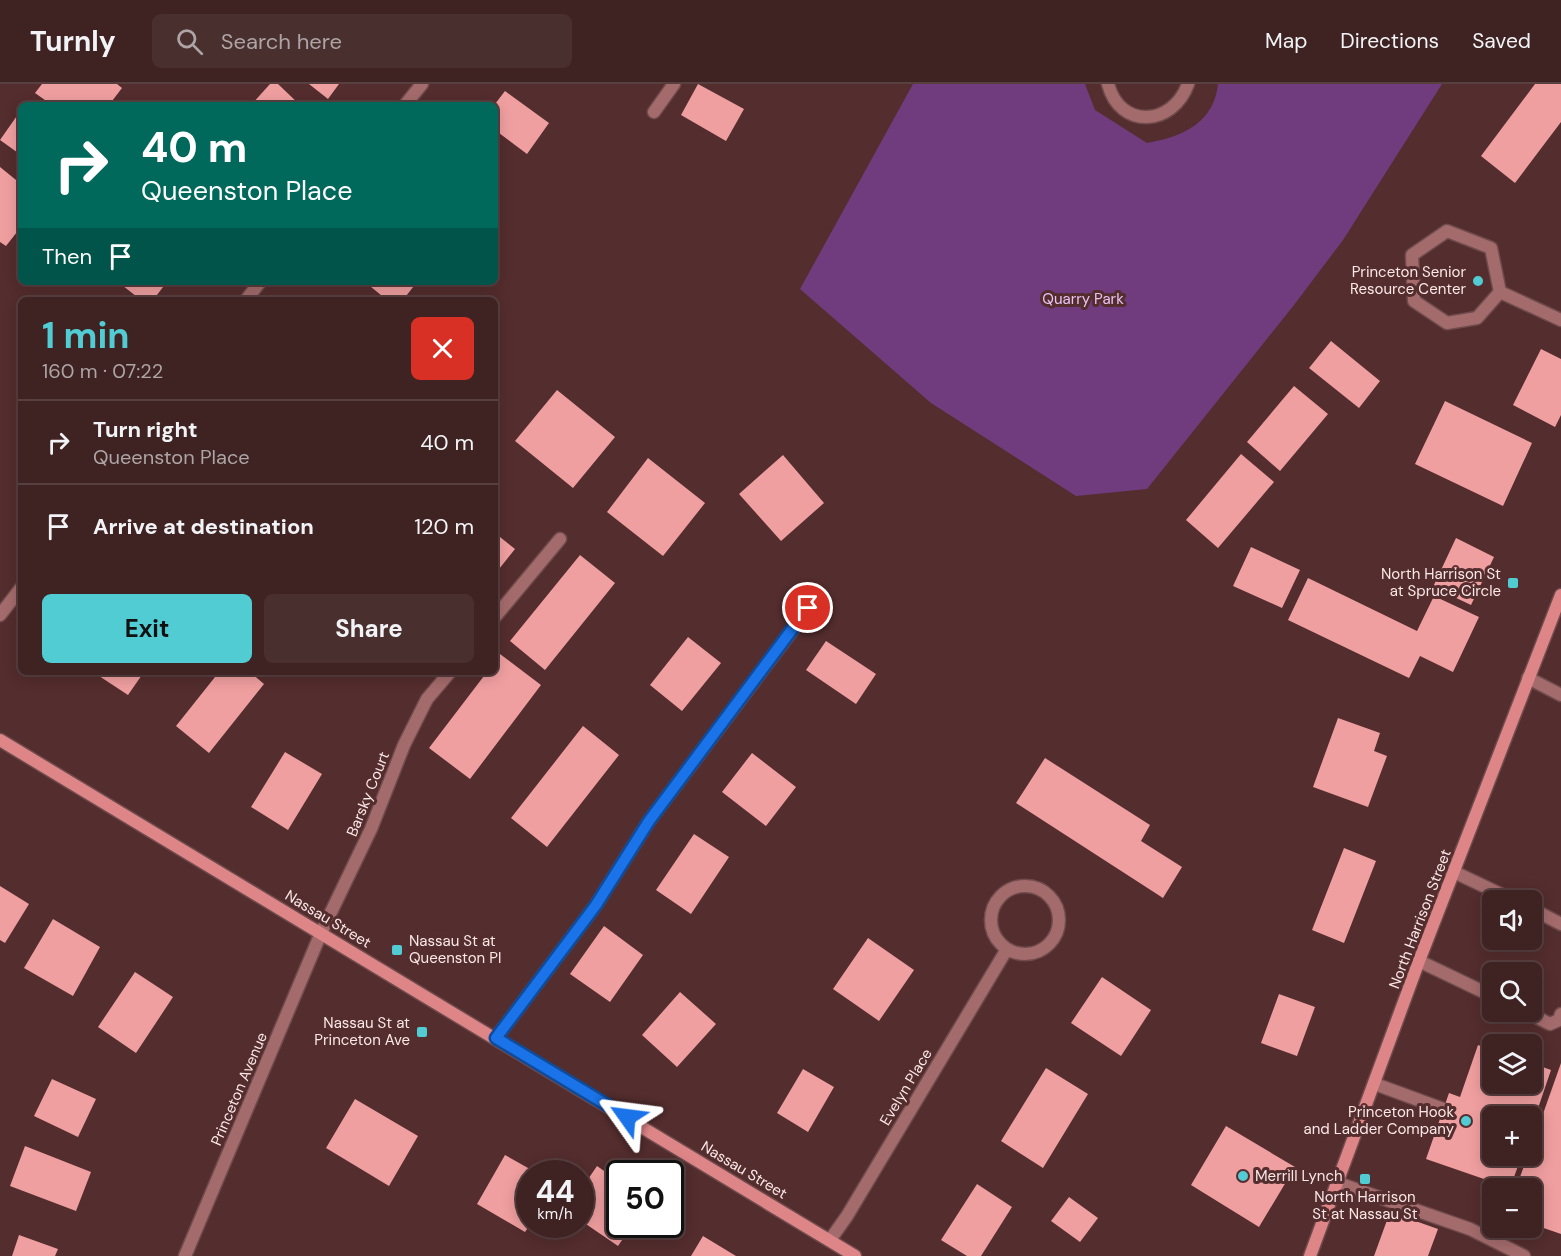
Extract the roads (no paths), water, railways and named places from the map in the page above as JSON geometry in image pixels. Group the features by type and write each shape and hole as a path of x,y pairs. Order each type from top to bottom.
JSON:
{"main road":[{"name":"North Harrison Street","path":"1310,1256 1419,961 1561,594"},
{"name":"Nassau Street","path":"0,740 855,1256"}],"street":[{"path":"407,102 422,84"},
{"path":"654,112 674,84"},
{"path":"1108,84 1117,103 1126,111 1150,117 1173,108 1182,98 1188,84"},
{"path":"1447,231 1491,248 1500,292 1477,318 1447,323 1414,301 1412,255 1447,231"},
{"path":"248,297 258,285"},
{"path":"1500,292 1561,320"},
{"path":"498,613 560,539"},
{"path":"0,615 18,592"},
{"path":"496,1038 596,905 649,821 808,608"},
{"name":"Barsky Court","path":"321,933 371,829 409,736 427,699 447,675"},
{"path":"1528,678 1561,695"},
{"path":"1454,872 1492,890"},
{"path":"1018,887 1032,887 1044,892 1053,901 1058,914 1059,927 1054,939 1044,949 1032,954 1019,954 1006,949 997,939 992,927 992,914 997,902 1006,892 1018,887"},
{"path":"1542,914 1561,924"},
{"name":"Princeton Avenue","path":"185,1256 321,933"},
{"name":"Evelyn Place","path":"830,1240 847,1216 1006,949"},
{"path":"1419,961 1482,991"},
{"path":"1542,1020 1550,1024 1559,1020 1561,1014"},
{"path":"1375,1083 1443,1109"},
{"path":"1338,1183 1470,1229 1524,1256"}],"place":[{"name":"Princeton Senior Resource Center","path":"1478,281"},
{"name":"North Harrison St at Spruce Circle","path":"1513,583"},
{"name":"Nassau St at Queenston Pl","path":"397,950"},
{"name":"Nassau St at Princeton Ave","path":"422,1032"},
{"name":"Princeton Hook and Ladder Company","path":"1466,1121"},
{"name":"Merrill Lynch","path":"1243,1176"},
{"name":"North Harrison St at Nassau St","path":"1365,1179"}],"park label":[{"name":"Quarry Park","path":"1083,299"}]}
